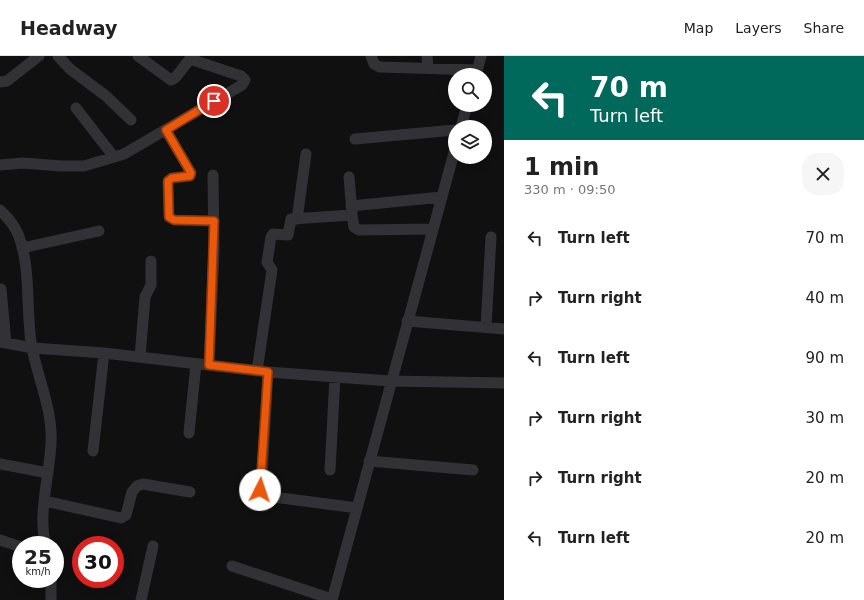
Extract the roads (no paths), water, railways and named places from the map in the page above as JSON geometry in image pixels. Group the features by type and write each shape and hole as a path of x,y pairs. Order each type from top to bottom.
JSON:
{"street":[{"path":"0,82 7,81 39,56"},
{"path":"58,56 70,69 106,96 131,120"},
{"path":"0,165 23,162 84,166 124,154 242,85 245,80 240,76 190,59 175,78 171,80 138,56"},
{"path":"371,56 374,64 377,66 448,70"},
{"path":"427,56 428,68"},
{"path":"477,68 481,56"},
{"path":"76,108 114,157"},
{"path":"166,130 191,173 190,176 172,178 168,181 169,217 174,220 214,221"},
{"path":"355,140 448,131"},
{"path":"297,219 306,154"},
{"path":"232,566 332,600 390,381 451,164"},
{"path":"209,365 214,221 214,175"},
{"path":"349,177 354,227 359,230 433,229"},
{"path":"357,508 266,496 261,493 263,371 272,270 267,262 271,237 273,234 288,235 290,221 297,219 442,198"},
{"path":"0,210 9,218 18,233 22,248 33,348 52,441 45,501 43,528 44,536"},
{"path":"22,248 99,231"},
{"path":"486,327 491,237"},
{"path":"140,357 145,297 151,285 151,261"},
{"path":"1,289 3,343 33,348 104,353 263,371 335,377 390,381 504,383"},
{"path":"407,320 504,329"},
{"path":"93,451 104,353"},
{"path":"189,433 196,364"},
{"path":"330,470 335,377"},
{"path":"369,461 473,470"},
{"path":"0,464 48,473"},
{"path":"45,501 121,518 126,515 132,492 137,486 143,484 190,492"},
{"path":"0,540 12,544"},
{"path":"141,600 153,546"},
{"path":"51,588 52,600"}]}
